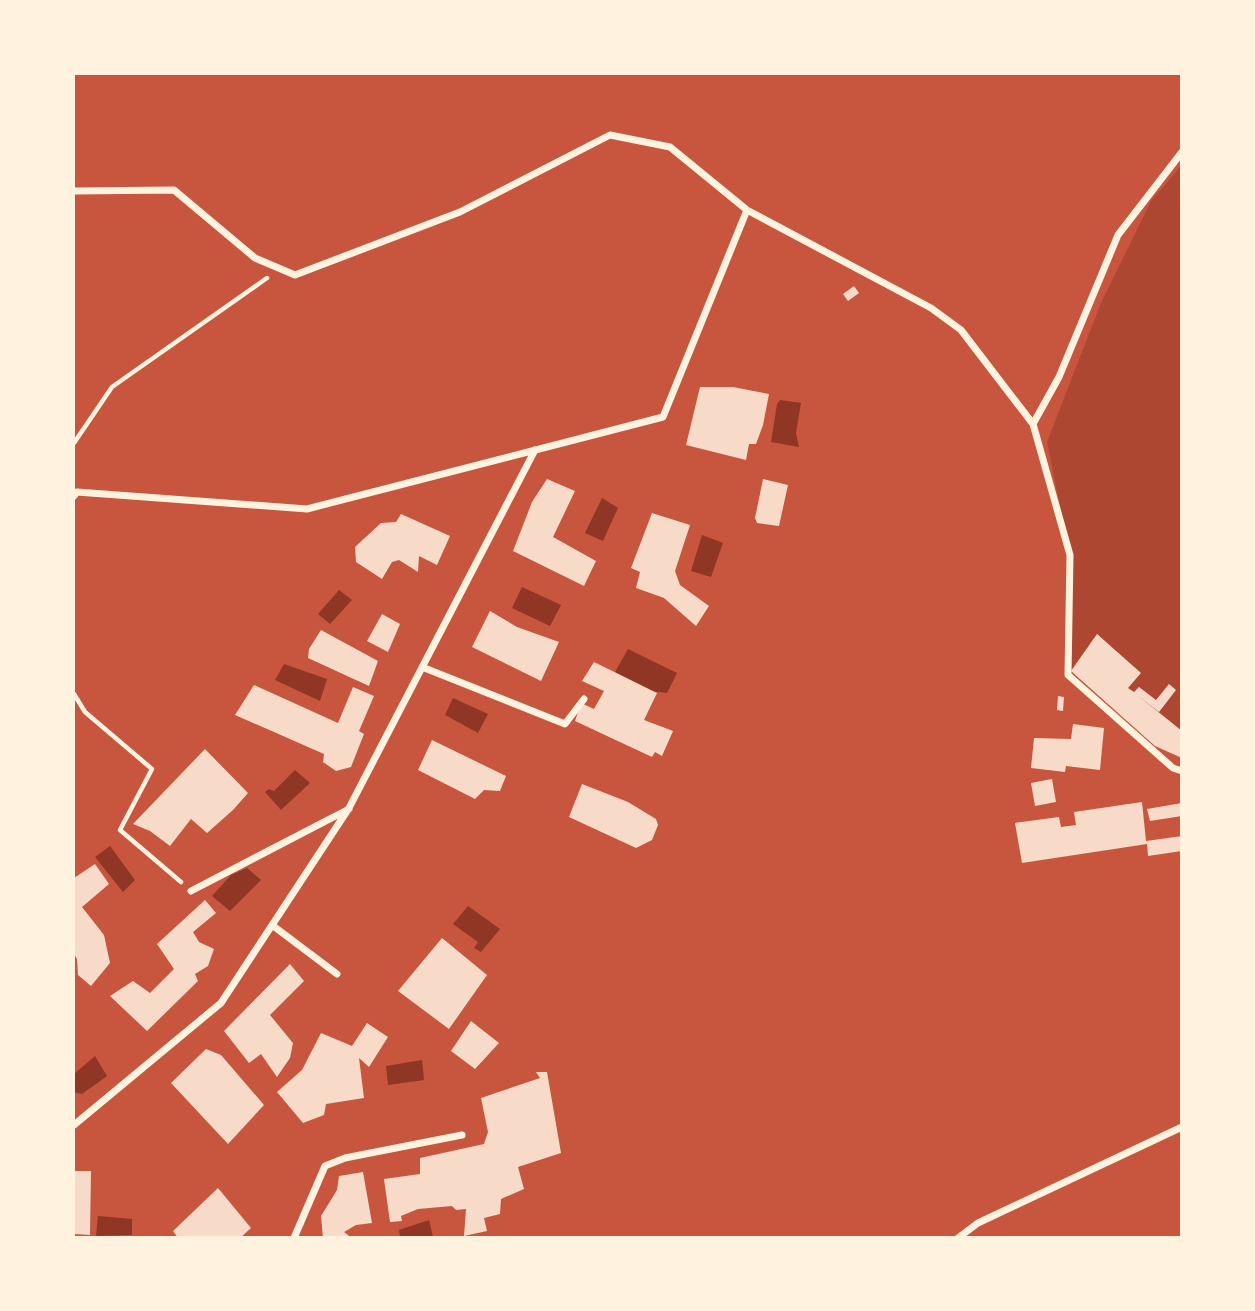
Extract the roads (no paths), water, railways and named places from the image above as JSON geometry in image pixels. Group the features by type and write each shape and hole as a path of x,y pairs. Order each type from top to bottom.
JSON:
{"street":[{"path":"74,191 174,190 254,258 295,275 460,212 610,135 670,147 747,210 850,268 931,308 961,330 1033,424 1070,555 1068,675 1173,768 1181,771"},
{"path":"1033,424 1059,377 1118,235 1181,152"},
{"path":"74,496 77,492 307,509 663,417 747,210"},
{"path":"74,1125 221,1003 349,808 535,450"},
{"path":"422,667 565,724 584,699"},
{"path":"191,891 349,808"},
{"path":"272,925 337,974"},
{"path":"958,1237 978,1223 1181,1128"},
{"path":"294,1237 325,1166 345,1158 462,1135"}]}
